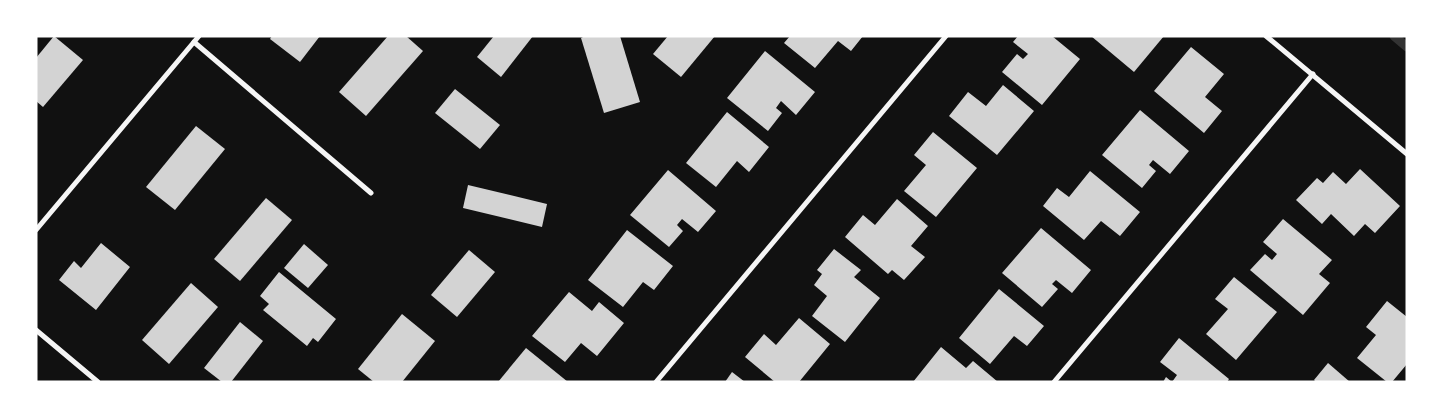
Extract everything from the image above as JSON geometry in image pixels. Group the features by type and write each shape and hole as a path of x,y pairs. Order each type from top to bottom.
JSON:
{"street":[{"path":"36,230 199,36"},
{"path":"656,382 946,36"},
{"path":"1266,36 1407,154"},
{"path":"194,42 371,192"},
{"path":"1054,382 1313,74"},
{"path":"36,330 98,382"}],"building":[{"path":"54,36 83,60 43,107 36,101 36,58"},
{"path":"272,36 320,36 300,62 270,39"},
{"path":"388,36 406,36 423,51 366,116 339,92"},
{"path":"494,36 533,36 501,77 477,57"},
{"path":"585,36 620,36 640,102 604,113 581,38"},
{"path":"668,36 715,36 681,77 653,54"},
{"path":"790,36 863,36 851,51 838,41 815,68 784,43"},
{"path":"1018,36 1052,36 1080,59 1042,105 1002,72 1017,54 1023,59 1028,54 1013,42"},
{"path":"1091,36 1164,36 1134,72"},
{"path":"1191,47 1224,74 1205,97 1222,111 1204,133 1154,91"},
{"path":"765,51 815,92 796,115 781,101 776,108 782,113 768,131 727,98"},
{"path":"1003,85 1034,111 997,155 949,116 968,92 986,106"},
{"path":"455,89 500,125 480,149 435,113"},
{"path":"1140,110 1189,151 1170,174 1153,160 1149,165 1156,171 1142,188 1102,155"},
{"path":"727,112 769,147 749,172 737,161 716,187 686,163"},
{"path":"196,126 225,149 175,210 146,187"},
{"path":"933,132 977,168 936,217 904,191 926,165 914,155"},
{"path":"1360,169 1400,206 1375,233 1365,224 1354,236 1331,214 1322,224 1296,200 1317,178 1323,183 1333,172 1346,184"},
{"path":"668,170 716,211 698,232 682,219 677,225 683,231 669,247 630,215"},
{"path":"1090,171 1140,212 1120,236 1101,221 1084,240 1043,206 1057,188 1069,197"},
{"path":"468,185 547,204 542,227 463,208"},
{"path":"266,198 292,220 240,281 214,259"},
{"path":"897,199 928,226 911,246 925,257 904,280 892,270 888,274 845,237 863,215 875,225"},
{"path":"1283,219 1332,260 1319,274 1330,283 1303,315 1250,270 1265,254 1272,260 1277,254 1263,242"},
{"path":"1041,228 1091,270 1072,293 1056,280 1052,284 1058,289 1042,307 1002,273"},
{"path":"627,230 673,266 654,290 643,282 623,307 588,280"},
{"path":"101,243 130,267 96,310 59,280 74,261 81,268"},
{"path":"304,244 328,265 308,288 284,268"},
{"path":"834,249 861,270 854,277 880,298 845,342 812,316 827,296 814,285 822,274 817,270"},
{"path":"469,250 495,272 457,317 431,295"},
{"path":"279,272 336,319 318,342 313,338 307,346 263,310 269,304 260,296"},
{"path":"1234,277 1277,312 1236,360 1206,334 1228,309 1215,299"},
{"path":"191,283 218,307 169,364 142,340"},
{"path":"999,289 1044,326 1027,346 1014,336 990,364 959,338"},
{"path":"569,292 592,311 599,302 624,323 597,356 581,343 565,362 532,336"},
{"path":"1387,301 1407,317 1407,364 1392,382 1387,382 1357,358 1376,335 1366,327"},
{"path":"402,314 435,341 402,382 374,382 358,369"},
{"path":"799,318 830,344 799,382 775,382 745,357 764,334 776,345"},
{"path":"240,322 263,341 231,382 222,382 204,368"},
{"path":"1179,338 1229,379 1227,382 1172,382 1177,375 1160,362"},
{"path":"941,347 966,368 973,361 998,382 913,382"},
{"path":"526,348 568,382 498,382"},
{"path":"1328,363 1350,382 1316,382 1314,380"},
{"path":"732,372 745,382 725,382"},
{"path":"1166,377 1172,382 1163,382"}],"waterway":[{"path":"1394,36 1407,47"}]}
